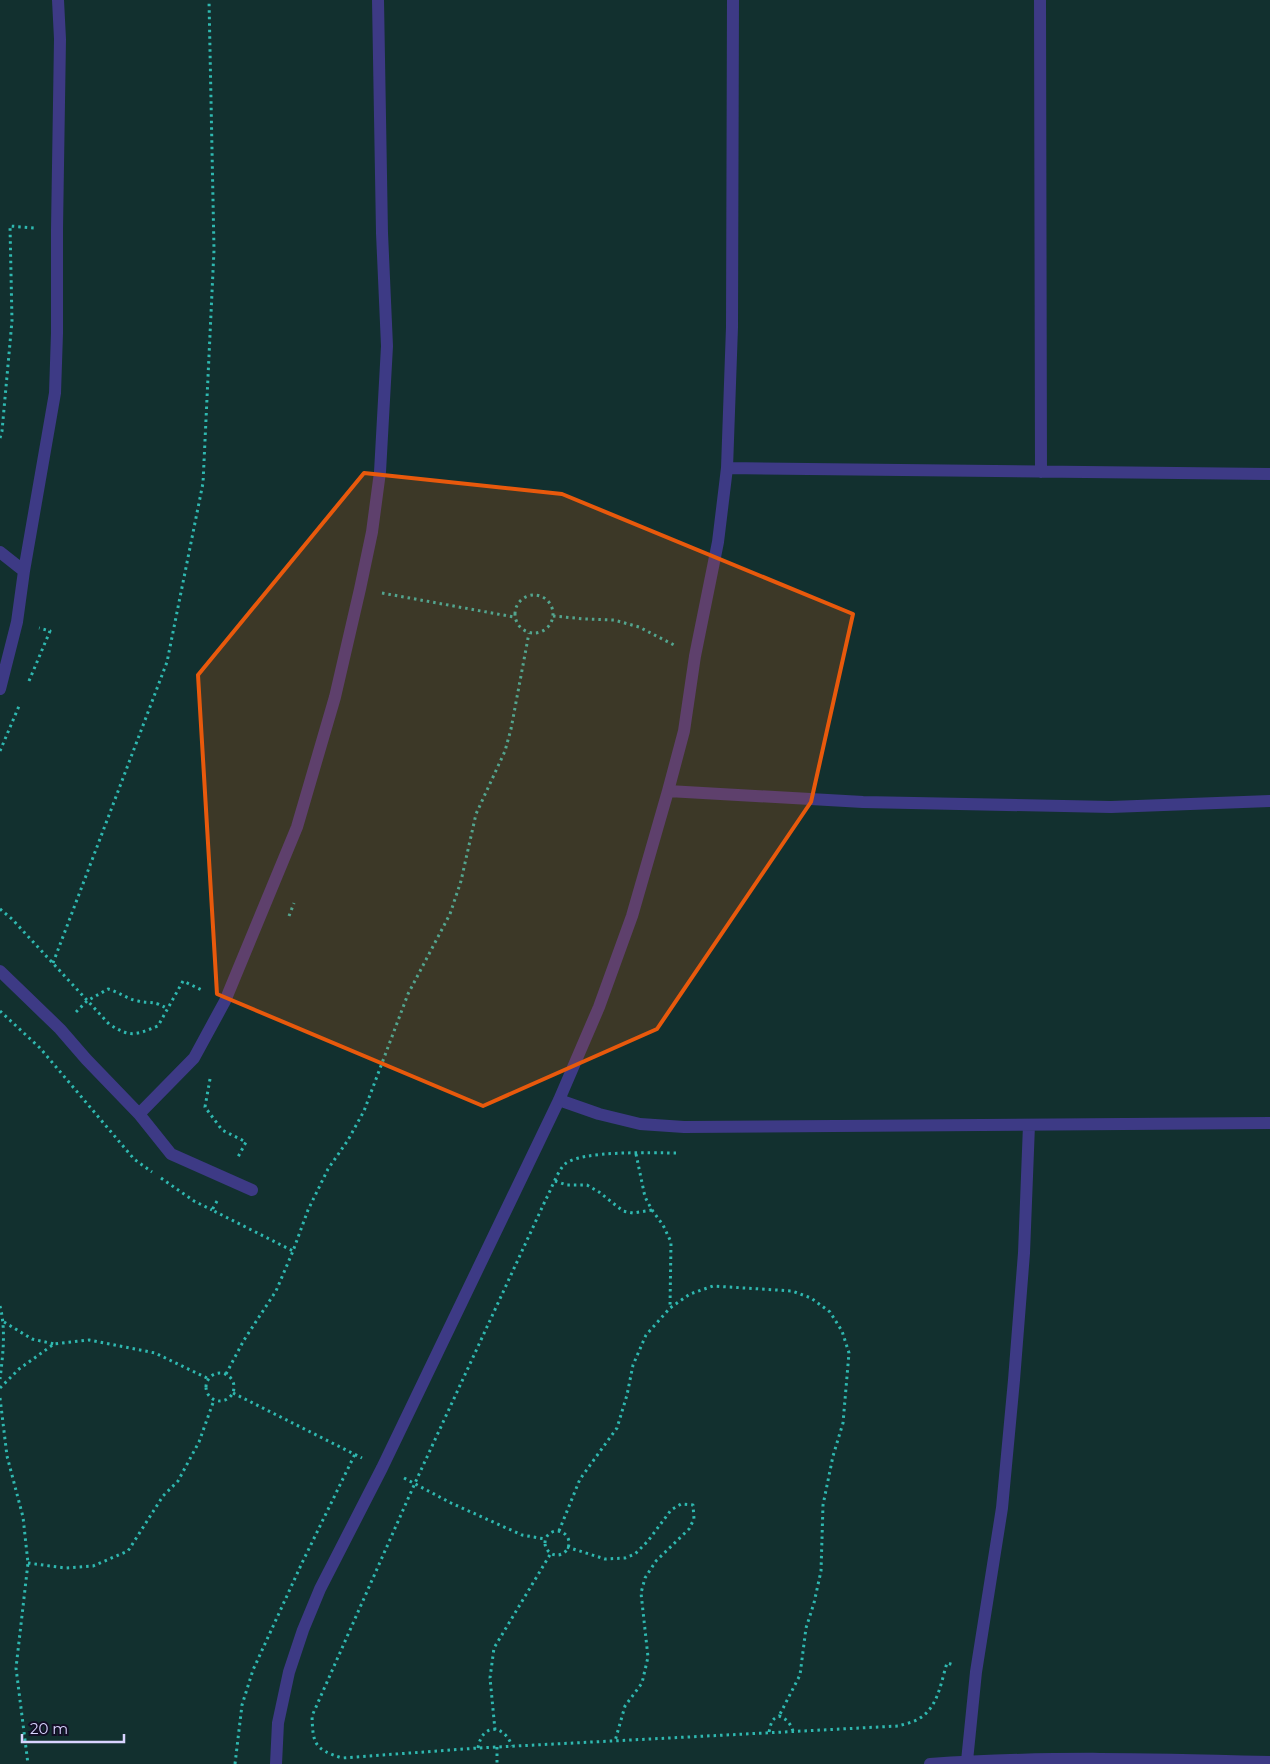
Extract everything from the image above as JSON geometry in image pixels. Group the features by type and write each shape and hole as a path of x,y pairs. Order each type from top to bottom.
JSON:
{"street":[{"path":"0,689 17,622 55,393 60,39 58,0"},
{"path":"139,1114 194,1058 225,1000 297,827 335,697 360,589 372,532 380,472 387,346 382,234 378,0"},
{"path":"276,1764 278,1723 290,1672 303,1630 316,1598 382,1468 559,1100 599,1007 632,916 684,731 695,656 718,542 727,468 732,327 733,0"},
{"path":"1040,0 1041,472"},
{"path":"727,468 1270,474"},
{"path":"0,552 24,571"},
{"path":"668,791 863,802 1101,807 1270,801"},
{"path":"0,971 60,1029 139,1114 171,1154 252,1190"},
{"path":"559,1100 599,1114 640,1124 684,1127 1270,1123"},
{"path":"967,1761 976,1672 1002,1508 1024,1253 1029,1125"},
{"path":"930,1764 967,1761 1128,1758 1270,1762"}],"path":[{"path":"53,963 167,662 203,483 214,250 209,0"},
{"path":"0,438 12,320 10,226 57,229"},
{"path":"360,589 514,617"},
{"path":"533,594 544,597 551,605 553,616 549,626 540,632 529,633 519,627 514,617 515,606 522,597 533,594"},
{"path":"553,616 614,620 639,627 695,656"},
{"path":"226,1374 244,1340 276,1291 308,1210 328,1169 348,1140 364,1110 408,994 450,914 461,881 476,814 505,751 529,633"},
{"path":"0,909 12,919 109,1024 125,1034 142,1032 158,1026 183,981 225,1000"},
{"path":"40,1048 88,1001 108,989 138,1002 157,1002 168,1009"},
{"path":"0,1010 40,1048 134,1159 194,1201 293,1251"},
{"path":"684,1127 681,1153 589,1156 572,1159 562,1166 415,1483 312,1716 312,1738 323,1752 342,1758 512,1746 898,1726 919,1719 930,1711 938,1694 947,1663 976,1672"},
{"path":"636,1154 645,1197 663,1224 671,1242 670,1308"},
{"path":"212,1210 226,1179"},
{"path":"555,1181 567,1185 587,1185 623,1211 632,1213 652,1210"},
{"path":"559,1531 580,1479 617,1428 627,1395 633,1365 646,1335 670,1308 690,1294 712,1286 792,1291 811,1298 830,1312 842,1331 849,1353 843,1423 833,1456 823,1504 821,1571 806,1628 800,1675 779,1716 771,1722 769,1732"},
{"path":"0,1306 4,1322 0,1379"},
{"path":"4,1322 32,1339 54,1344 89,1340 154,1353 209,1379"},
{"path":"0,1388 19,1369 54,1344"},
{"path":"216,1373 226,1374 233,1380 233,1393 231,1397 223,1402 214,1400 208,1394 206,1387 209,1379 216,1373"},
{"path":"0,1398 7,1456 23,1516 28,1562 16,1668 28,1764"},
{"path":"28,1562 65,1568 93,1566 128,1550 163,1496 178,1481 199,1442 214,1400"},
{"path":"567,1547 606,1559 625,1558 634,1554 648,1541 671,1510 681,1504 692,1505 694,1518 689,1529 656,1561 645,1578 641,1593 648,1657 642,1683 625,1706 615,1741"},
{"path":"559,1531 566,1535 569,1543 566,1550 559,1554 551,1553 545,1547 545,1539 551,1532 559,1531"},
{"path":"495,1730 490,1678 494,1648 551,1553"},
{"path":"779,1716 790,1723 792,1731"},
{"path":"478,1748 484,1733 495,1730 504,1732 509,1737 512,1746"},
{"path":"497,1747 497,1764"}],"highlighted area":[{"path":"364,473 562,494 853,614 811,802 657,1029 483,1106 217,994 198,675"}],"green space":[{"path":"0,0 1270,0 1270,1764 0,1764"}]}
